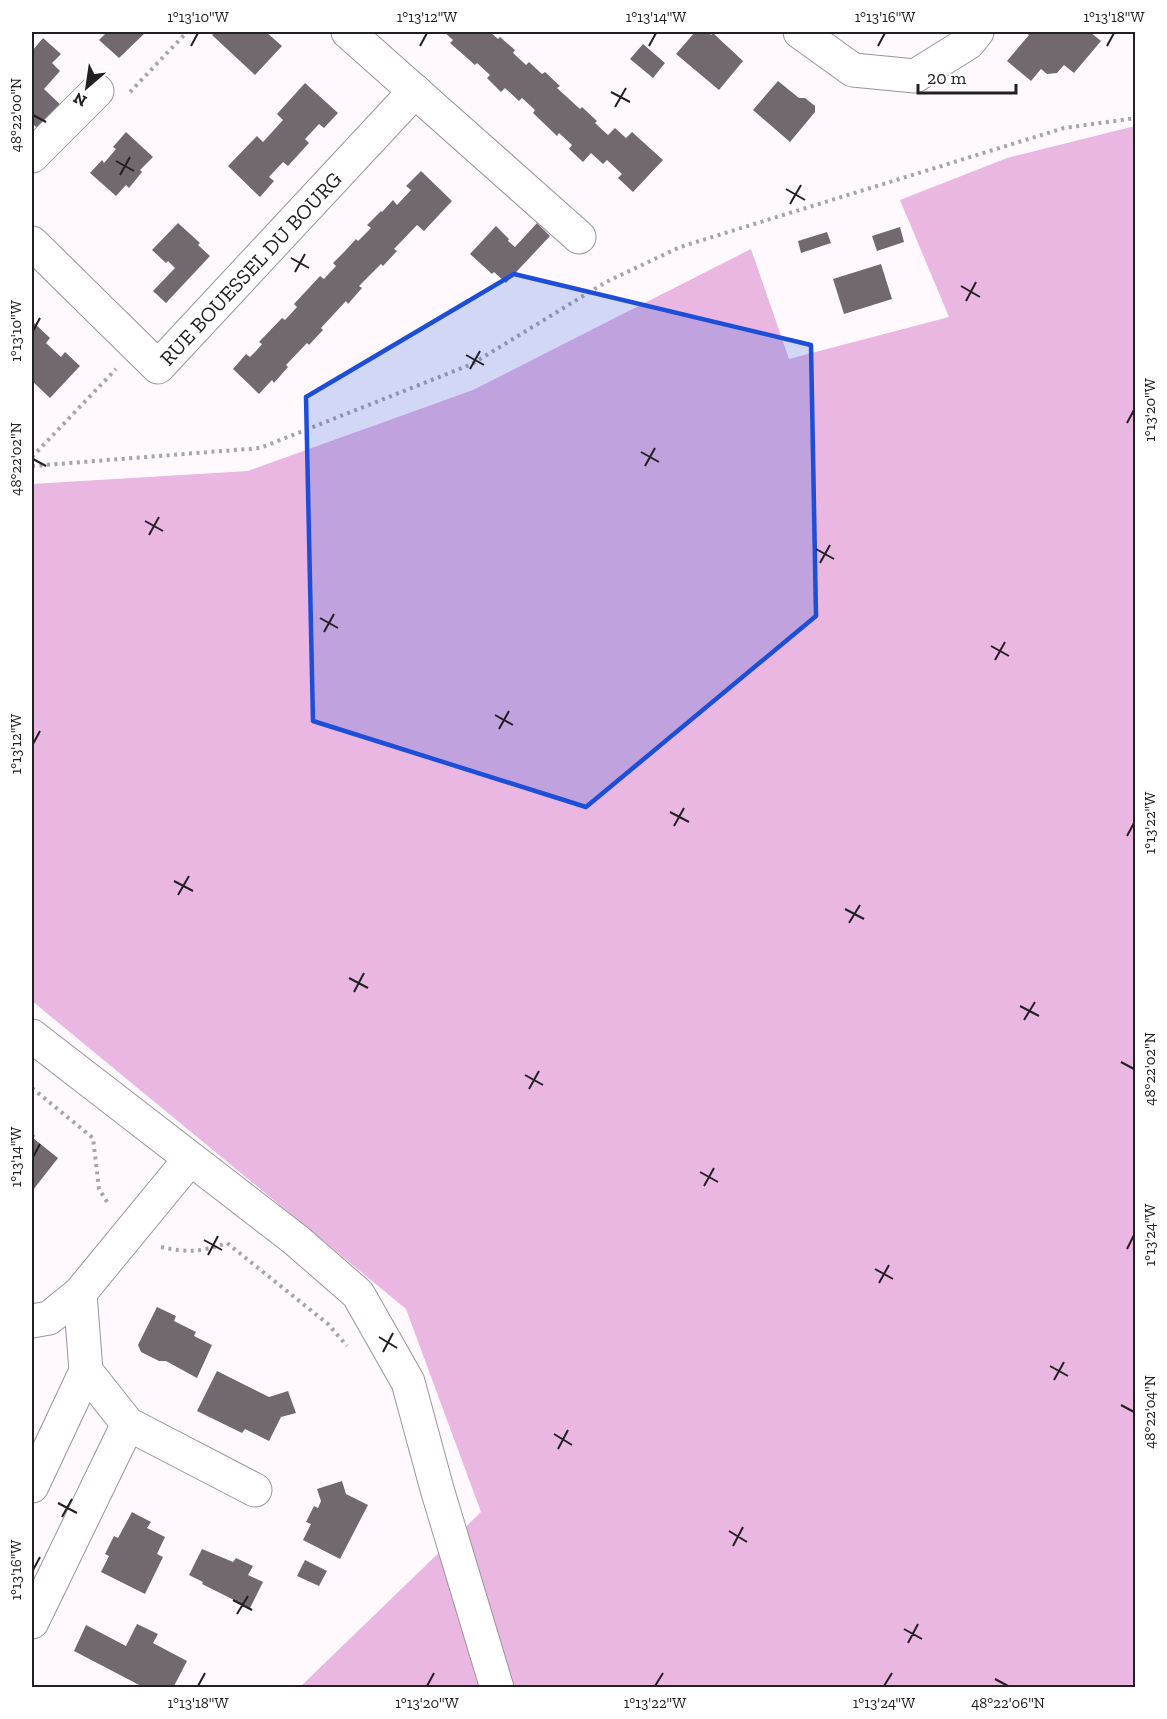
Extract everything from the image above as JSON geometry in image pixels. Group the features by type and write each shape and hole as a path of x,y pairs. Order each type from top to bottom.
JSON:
{"street":[{"path":"348,32 579,237"},
{"path":"800,32 853,70 915,76 968,43 977,32"},
{"path":"32,156 97,91"},
{"name":"RUE BOUESSEL DU BOURG","path":"32,243 158,367 415,92"},
{"path":"32,1036 296,1240 358,1294 408,1382 437,1489 497,1688"},
{"path":"32,1321 49,1318 80,1293 190,1159"},
{"path":"32,1486 86,1371 80,1293"},
{"path":"86,1371 128,1424 255,1490"},
{"path":"32,1622 128,1424"}],"path":[{"path":"97,91 119,103 187,32"},
{"path":"32,466 260,448 472,364 606,282 680,247 1064,128 1136,118"},
{"path":"32,457 137,347"},
{"path":"32,1088 93,1138 99,1189 114,1212 159,1246 184,1252 207,1250 227,1243 328,1324 350,1349"}],"highlighted area":[{"path":"514,274 811,345 816,616 586,807 313,721 306,397"}],"shaded area":[{"path":"1135,126 1135,1687 300,1687 481,1512 406,1309 32,1001 32,484 248,471 473,390 751,249 789,359 949,317 900,200 1007,158"}],"building":[{"path":"107,32 146,32 119,58 99,40"},
{"path":"216,32 266,32 282,46 255,75 212,35"},
{"path":"444,32 490,32 498,39 500,37 515,50 513,53 526,65 529,62 542,74 545,72 560,86 557,88 580,109 582,107 608,135 615,128 626,138 632,132 663,160 633,192 618,178 622,174 607,160 603,164 591,153 583,162 569,149 572,145 559,133 557,136 533,113 535,110 522,98 519,101 505,88 501,92 487,78 490,75 450,43 453,40"},
{"path":"695,32 708,32 711,35 713,33 743,61 719,90 676,54"},
{"path":"1024,32 1090,32 1101,41 1074,73 1064,65 1057,73 1047,74 1041,69 1031,81 1007,61 1029,35"},
{"path":"43,38 61,54 52,63 60,71 44,89 64,108 41,132 32,123 32,51"},
{"path":"643,44 665,63 653,78 630,59"},
{"path":"778,81 799,98 805,98 815,106 815,112 790,142 753,110"},
{"path":"305,83 338,113 324,128 319,124 305,139 309,143 288,166 283,162 269,177 274,181 260,197 228,166 257,136 263,142 283,120 277,114"},
{"path":"126,132 153,157 140,170 142,172 129,188 126,185 116,196 90,173 102,160 104,163 116,149 113,147"},
{"path":"421,171 452,201 424,231 417,225 394,249 397,251 383,266 381,264 359,286 362,288 348,304 346,301 309,345 307,343 286,365 288,367 274,383 272,380 259,394 233,369 246,354 250,357 256,351 262,344 259,342 282,318 285,320 297,307 294,304 320,276 324,279 336,266 333,263 356,239 358,241 371,228 367,225 381,211 393,200 397,205 411,190 406,186"},
{"path":"178,223 200,243 198,245 210,256 166,303 153,291 175,268 152,250"},
{"path":"537,223 550,236 506,283 470,254 496,226 515,247"},
{"path":"900,227 904,242 877,251 872,236"},
{"path":"827,232 831,243 801,253 798,241"},
{"path":"881,264 892,299 844,314 833,279"},
{"path":"32,321 50,338 46,343 61,357 65,352 80,366 50,398 32,381"},
{"path":"32,1133 35,1136 33,1138 58,1158 33,1190"},
{"path":"157,1307 176,1316 174,1321 196,1332 194,1336 212,1345 197,1378 166,1361 159,1361 141,1352 138,1345"},
{"path":"217,1371 269,1397 288,1391 296,1413 281,1417 269,1441 245,1429 242,1433 197,1411"},
{"path":"342,1481 346,1494 368,1505 340,1559 303,1540 311,1524 306,1522 314,1506 318,1508 321,1501 317,1489"},
{"path":"132,1512 151,1522 147,1528 165,1537 157,1554 163,1557 145,1594 101,1572 109,1556 105,1554 114,1536 118,1538"},
{"path":"202,1549 233,1562 236,1558 253,1566 248,1575 263,1582 250,1608 189,1575"},
{"path":"305,1560 327,1571 319,1586 297,1576"},
{"path":"137,1624 158,1634 153,1643 187,1661 173,1688 145,1688 74,1651 86,1625 126,1646"}]}
